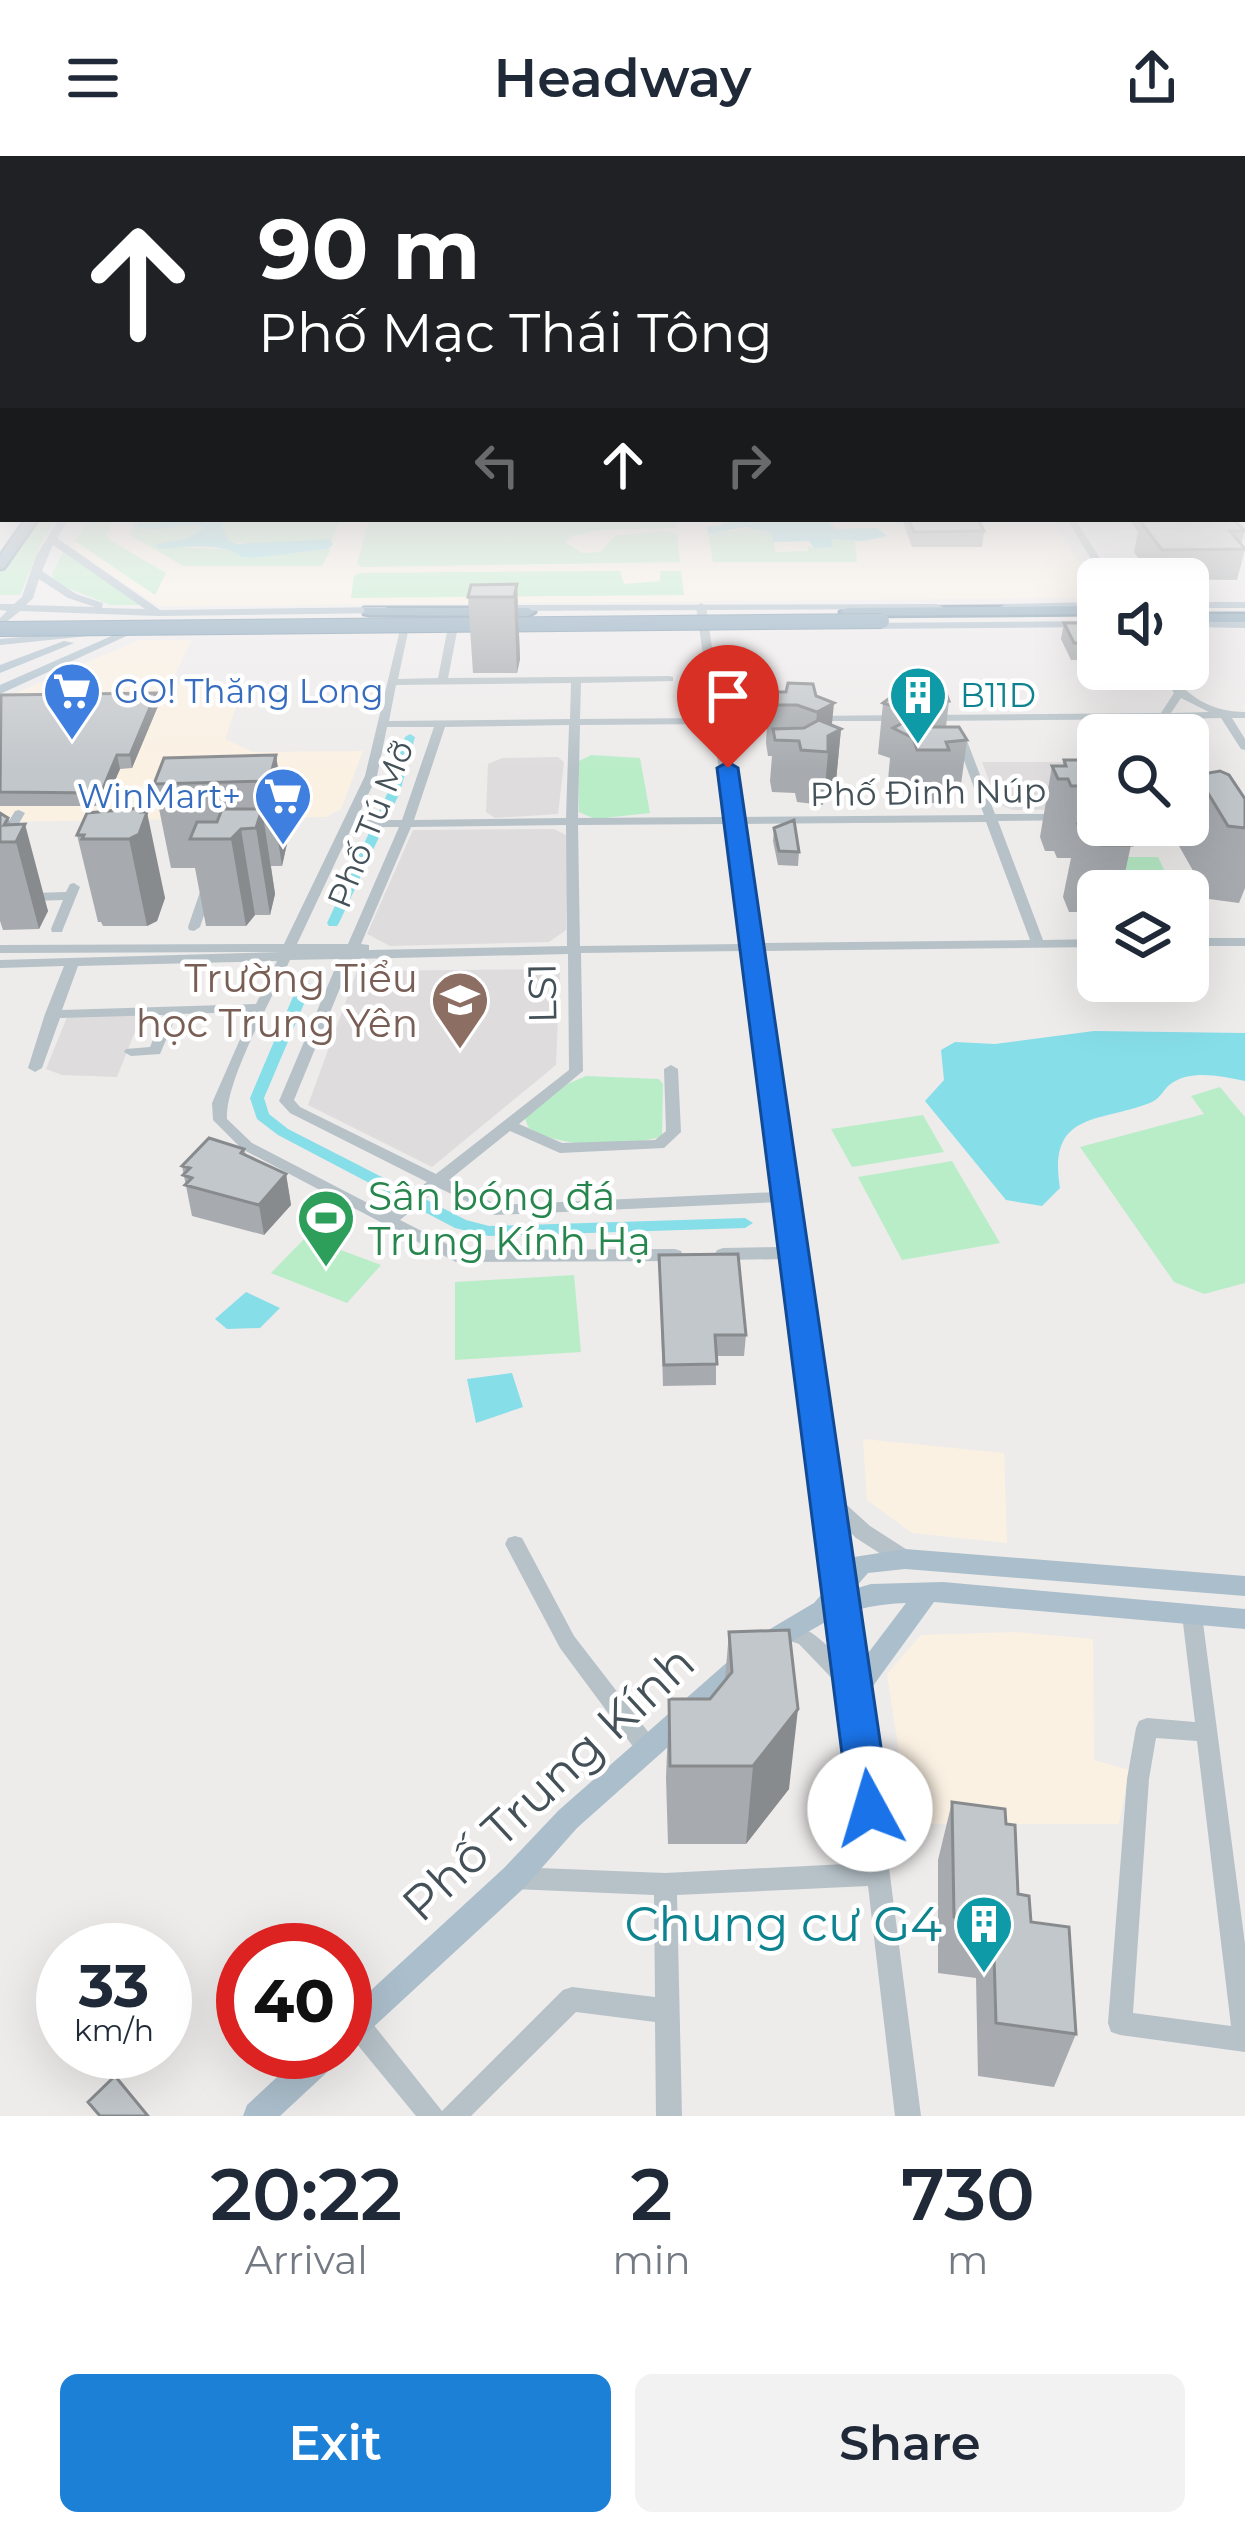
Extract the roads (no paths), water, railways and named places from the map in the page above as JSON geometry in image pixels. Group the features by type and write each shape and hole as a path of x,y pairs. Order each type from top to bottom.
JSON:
{"highway":[{"path":"1209,607 1245,606"},
{"path":"0,624 1077,608"},
{"path":"369,611 528,620 1077,621"},
{"path":"349,631 528,620 847,612"},
{"path":"0,624 882,621"},
{"path":"1209,621 1245,621"}],"main road":[{"path":"0,624 27,598 30,588"},
{"path":"62,588 82,601 139,612"},
{"path":"123,588 158,613"},
{"path":"0,607 158,613 701,606 1077,608"},
{"path":"64,635 46,630 47,624 90,611"},
{"path":"0,642 127,632 452,632 1077,621"},
{"path":"0,690 127,632"},
{"path":"0,668 103,633"},
{"name":"Phố Trung Kính","path":"372,2009 648,1749 785,1631 835,1600 862,1564 905,1559 1245,1586"},
{"path":"856,1689 928,1592"},
{"name":"Phố Trung Kính","path":"835,1600 928,1592 1245,1619"},
{"path":"258,2116 297,2079"}],"street":[{"path":"701,606 829,1499 835,1600 856,1689 908,2116"},
{"name":"Phố Tú Mỡ","path":"404,632 356,825 259,1008 219,1103 225,1127 247,1146 395,1215 443,1251 470,1258 689,1255"},
{"path":"442,682 452,632"},
{"path":"392,682 669,680"},
{"name":"LS1","path":"395,1215 577,1071 572,823 576,681"},
{"path":"1177,690 1225,716 1245,747"},
{"path":"1165,714 1179,693"},
{"path":"1209,716 1245,715"},
{"path":"383,724 1077,717"},
{"path":"953,718 1038,943"},
{"name":"Phố Tú Mỡ","path":"441,723 286,1101 432,1186 502,1210 784,1197"},
{"path":"1209,794 1216,806"},
{"path":"8,832 19,813"},
{"name":"Phố Đinh Núp","path":"356,825 1077,817"},
{"path":"194,927 208,886"},
{"path":"33,897 72,891 57,929"},
{"path":"1209,942 1245,942"},
{"path":"0,956 1077,944"},
{"path":"0,956 107,955"},
{"path":"35,1068 74,958"},
{"path":"52,1014 259,1008"},
{"path":"131,1052 155,1052 172,1010"},
{"path":"508,1125 560,1148 659,1145 674,1132 671,1069"},
{"path":"711,1255 792,1252"},
{"path":"829,1499 863,1532 905,1559"},
{"path":"515,1544 567,1642 648,1749"},
{"path":"1192,1615 1245,2039 1120,2023 1138,1779 1147,1728 1205,1732"},
{"path":"785,1631 806,1638 856,1689"},
{"path":"514,1878 665,1884 877,1874"},
{"path":"665,1884 669,2116"},
{"path":"453,2116 572,2000 666,2011"},
{"path":"372,2051 432,2116"}],"water":[{"path":"1094,1031 1245,1033 1245,1081 1189,1076 1172,1083 1152,1102 1082,1124 1062,1145 1060,1188 1042,1206 1006,1200 925,1101 944,1080 941,1050 955,1042 995,1044"},
{"path":"246,1292 280,1308 260,1328 227,1329 215,1319"},
{"path":"512,1373 523,1407 476,1423 467,1379"}],"waterway":[{"path":"333,923 394,792 410,737"},
{"path":"305,985 257,1098 262,1116 283,1132 461,1224 489,1231 745,1223"}],"place":[{"name":"GO! Thăng Long","path":"72,742"},
{"name":"B11D","path":"918,746"},
{"name":"WinMart+","path":"283,847"},
{"name":"Trường Tiểu học Trung Yên","path":"460,1051"},
{"name":"Sân bóng đá Trung Kính Hạ","path":"326,1269"},
{"name":"Chung cư G4","path":"984,1975"}]}
